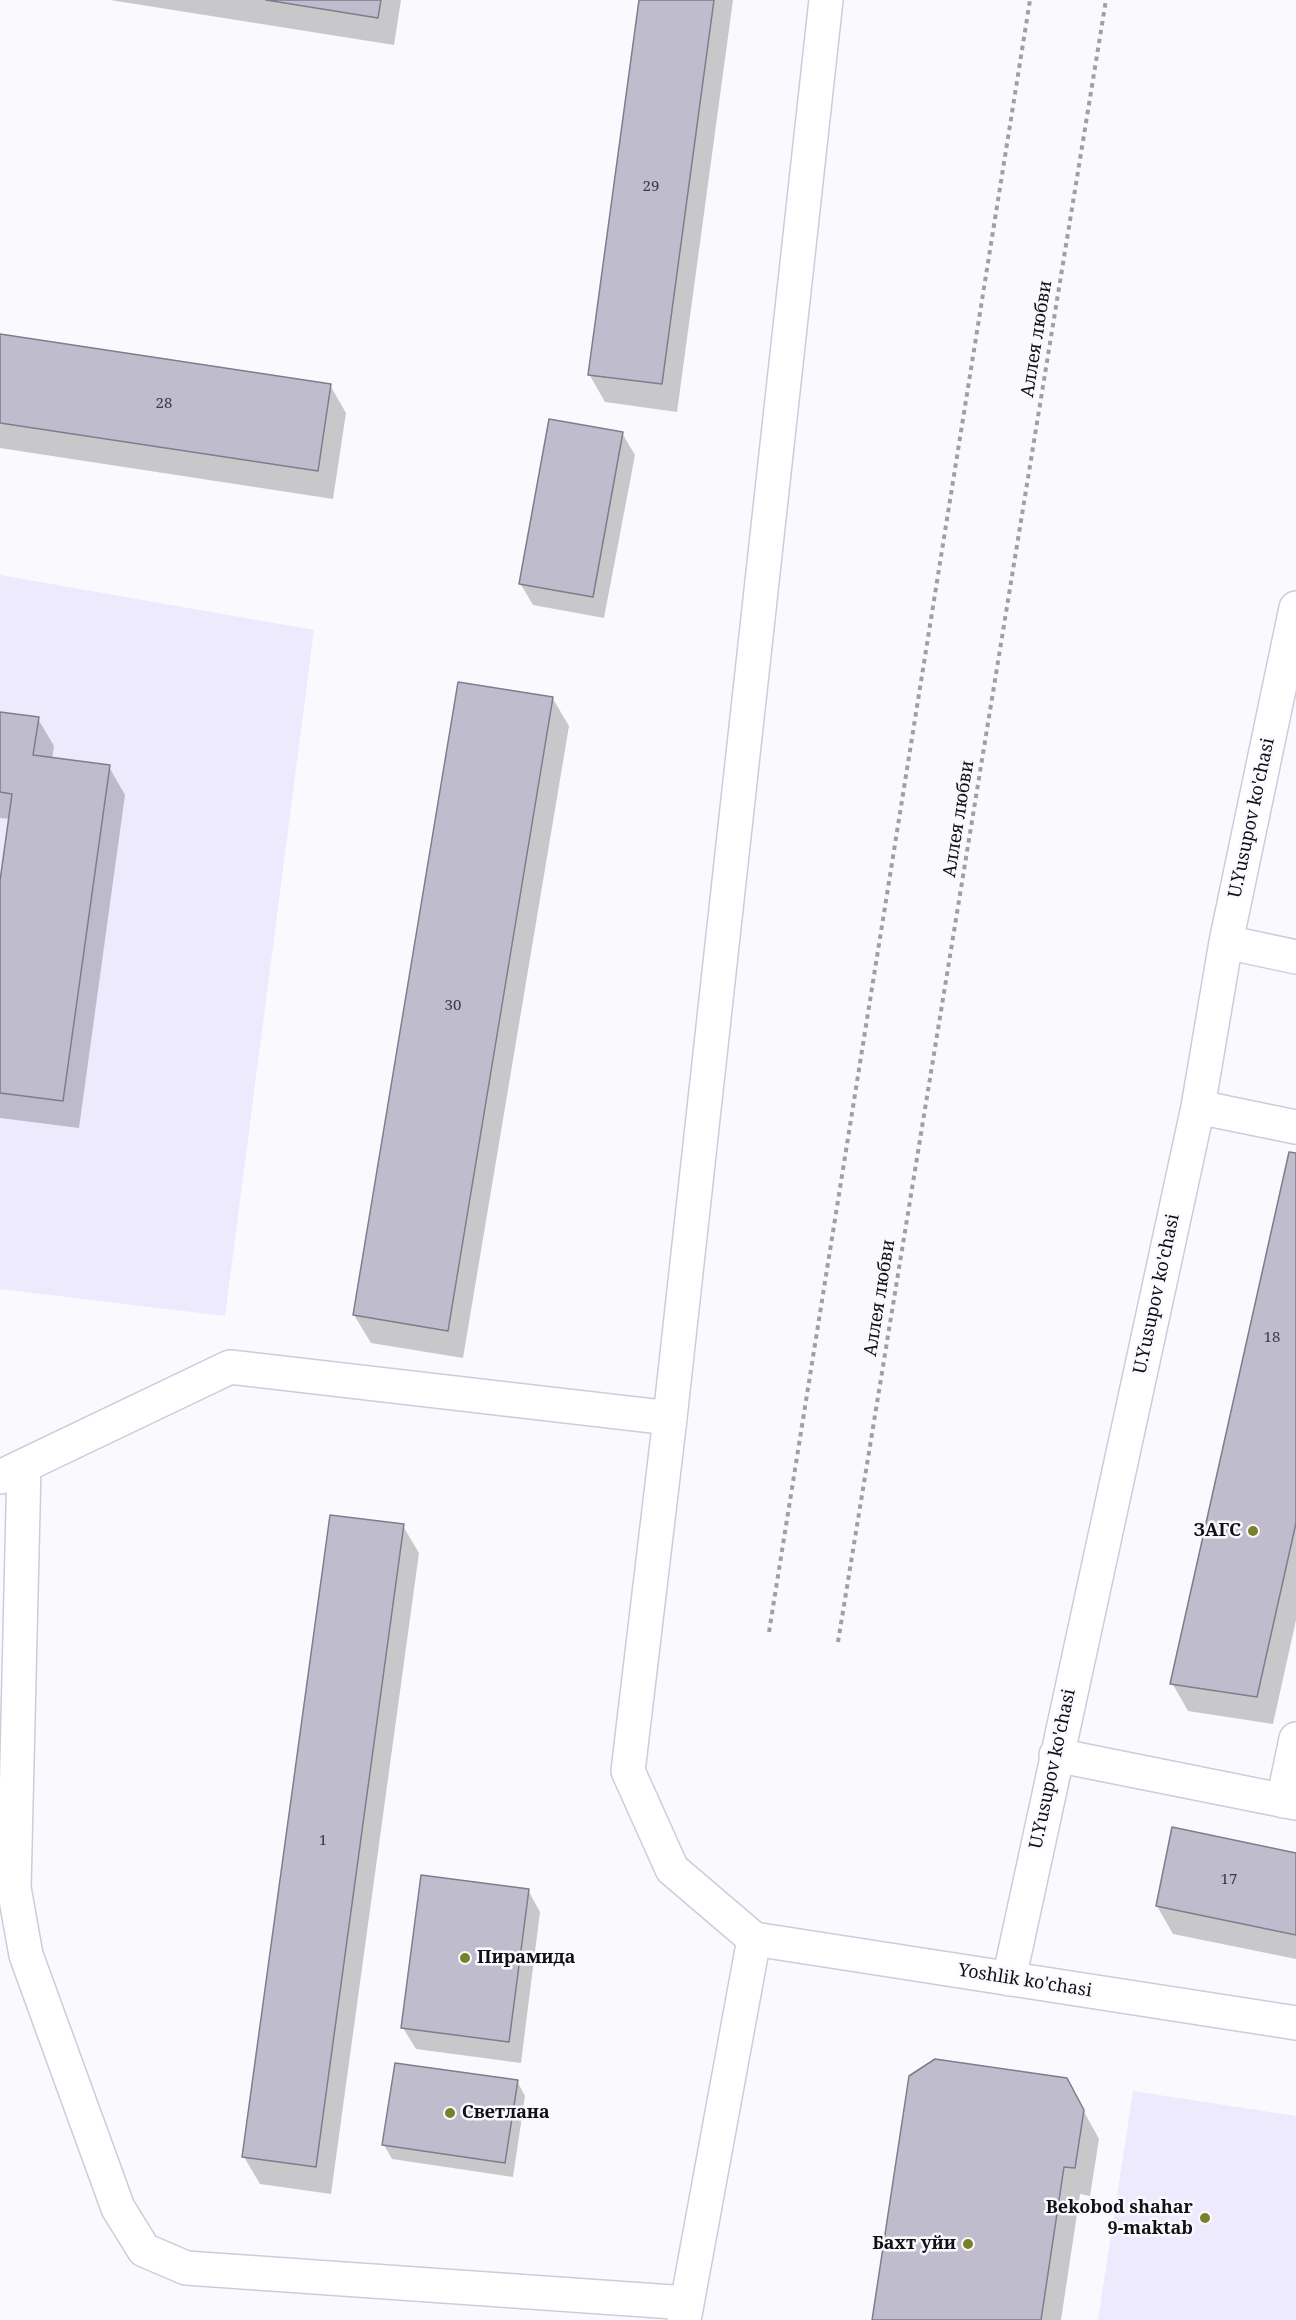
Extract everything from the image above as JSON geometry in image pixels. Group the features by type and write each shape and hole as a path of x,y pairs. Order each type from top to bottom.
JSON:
{"street":[{"path":"670,1418 230,1367 12,1471 14,1888 26,1955 117,2208 144,2250 186,2268 686,2311 754,1939 672,1869 628,1771 670,1418 826,0"},
{"name":"U.Yusupov ko'chasi","path":"1009,1979 1198,1107 1226,942 1296,608"},
{"path":"1226,942 1296,957"},
{"path":"1198,1107 1296,1126"},
{"path":"1056,1755 1290,1802 1296,1739"},
{"name":"Yoshlik ko'chasi","path":"754,1939 1296,2023"}],"path":[{"path":"769,1632 1030,0"},
{"name":"Аллея любви","path":"838,1642 1106,0"}],"shaded area":[{"path":"0,575 314,630 225,1316 0,1289"},
{"name":"Bekobod shahar 9-maktab","path":"1133,2091 1296,2116 1296,2320 1098,2320"}],"building":[{"path":"266,0 381,0 378,18"},
{"path":"639,0 714,0 662,384 588,375"},
{"path":"0,334 331,384 318,471 0,423"},
{"path":"549,419 623,432 593,597 519,584"},
{"path":"458,682 553,697 448,1331 353,1315"},
{"path":"0,712 39,717 33,755 110,765 63,1101 0,1093 0,881 12,794 0,792"},
{"path":"1289,1152 1296,1153 1296,1523 1257,1697 1170,1684"},
{"path":"330,1515 404,1524 316,2167 242,2157"},
{"path":"1172,1827 1296,1853 1296,1935 1156,1906"},
{"name":"Пирамида","path":"421,1875 529,1889 509,2042 401,2028"},
{"name":"Бахт уйи","path":"935,2059 1067,2078 1084,2110 1075,2168 1064,2167 1041,2320 872,2320 909,2076"},
{"name":"Светлана","path":"395,2063 518,2080 505,2163 382,2145"}],"place":[{"name":"ЗАГС","path":"1253,1531"},
{"name":"Пирамида","path":"465,1958"},
{"name":"Светлана","path":"450,2113"},
{"name":"Bekobod shahar 9-maktab","path":"1205,2218"},
{"name":"Бахт уйи","path":"968,2244"}]}
